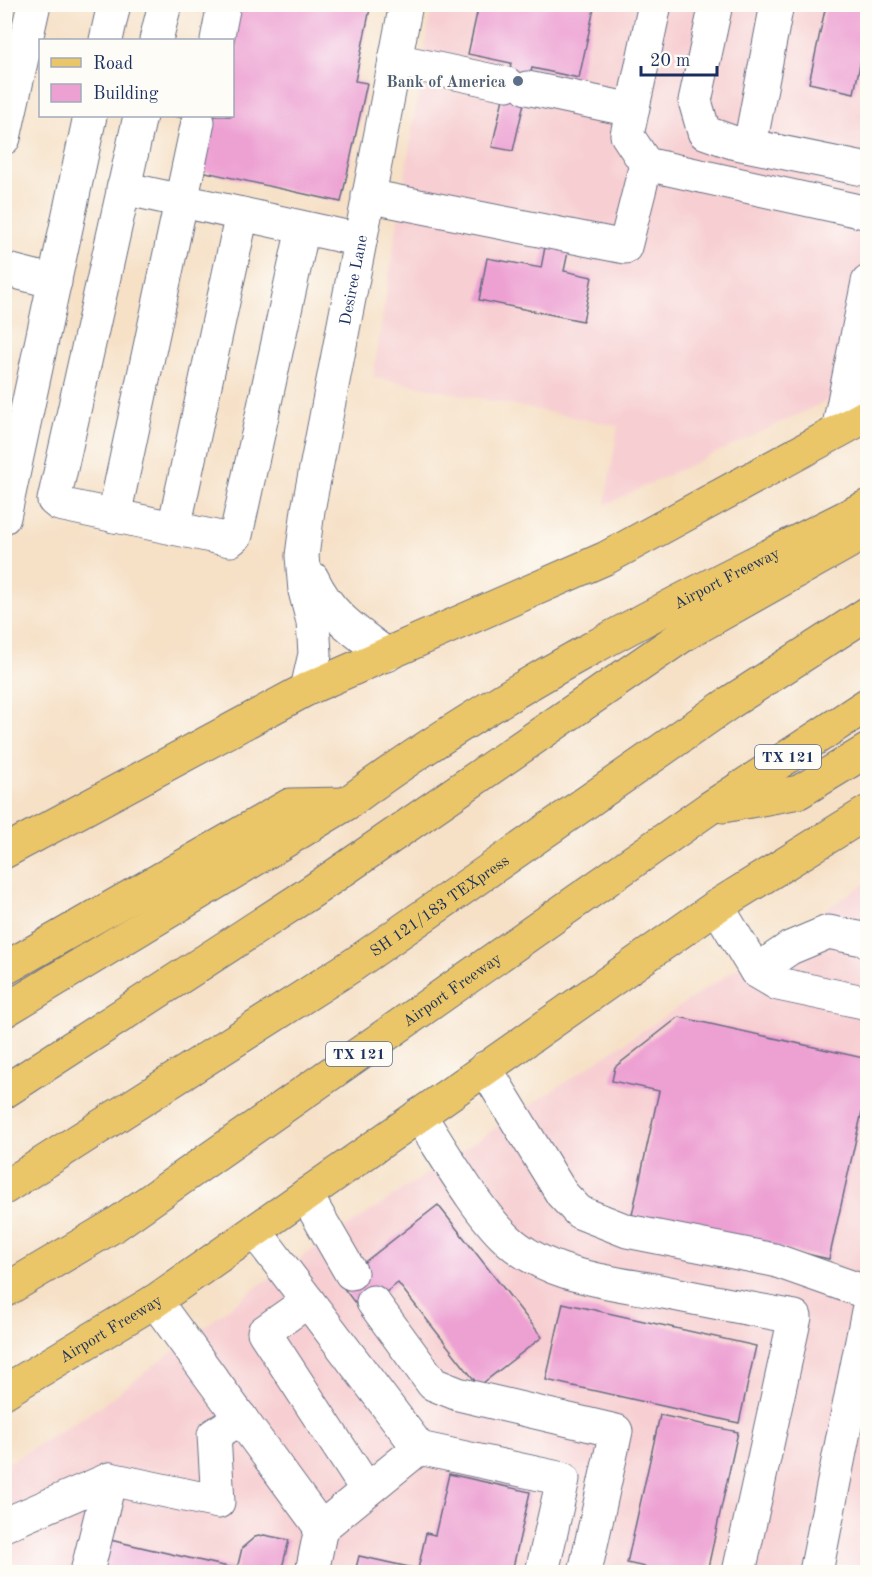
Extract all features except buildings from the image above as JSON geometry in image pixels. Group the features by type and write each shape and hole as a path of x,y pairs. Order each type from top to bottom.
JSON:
{"main road":[{"path":"4,852 307,689 606,558 867,416"},
{"name":"Airport Freeway","path":"4,1011 346,804 396,767 531,682 670,604 867,506"},
{"path":"4,1092 200,966 685,634 867,531"},
{"name":"SH 121/183 TEXpress","path":"4,1188 353,966 729,703 867,613"},
{"name":"Airport Freeway","path":"4,1291 115,1225 708,809 867,704"},
{"path":"708,809 799,792 867,750"},
{"path":"4,969 290,805 346,804"},
{"name":"Airport Freeway","path":"4,1392 155,1301 717,906 867,812"}],"street":[{"path":"4,138 33,4"},
{"path":"106,39 114,4"},
{"path":"156,39 165,4"},
{"path":"216,39 224,4"},
{"name":"Desiree Lane","path":"307,689 315,654 313,622 305,591 302,556 308,510 406,4"},
{"path":"655,4 627,135 646,164 867,213"},
{"path":"716,4 695,101 704,132 750,145 867,170"},
{"path":"750,145 777,4"},
{"path":"395,60 632,110"},
{"path":"4,517 90,117"},
{"path":"140,117 54,500 59,504 230,540 236,535 303,228"},
{"path":"114,516 183,201 198,122"},
{"path":"368,196 625,247 646,164"},
{"path":"123,188 360,240"},
{"path":"174,528 242,214"},
{"path":"4,269 55,282"},
{"path":"838,431 867,282"},
{"path":"302,556 320,595 338,618 387,655"},
{"path":"717,906 756,971 778,984 867,1003"},
{"path":"756,971 790,948 828,932 867,940"},
{"path":"485,1068 562,1194 579,1212 627,1231 774,1260 867,1293"},
{"path":"419,1115 475,1199 505,1238 526,1254 559,1269 599,1279 795,1317"},
{"path":"306,1195 351,1272"},
{"path":"255,1231 419,1448 563,1479 542,1572"},
{"path":"739,1572 795,1317 812,1273"},
{"path":"155,1301 321,1528"},
{"path":"308,1301 264,1332 367,1490"},
{"path":"373,1302 433,1384 458,1394 616,1431 585,1572"},
{"path":"816,1572 867,1311"},
{"path":"4,1525 110,1479 218,1502 214,1435 241,1418"},
{"path":"312,1572 321,1528 419,1448"},
{"path":"87,1572 110,1479"}],"shaded area":[{"path":"432,5 867,5 867,382 605,505 618,426 373,377"},
{"path":"867,882 867,1572 5,1572 5,1465 101,1406 258,1286"}],"place":[{"name":"Bank of America","path":"518,81"}]}
